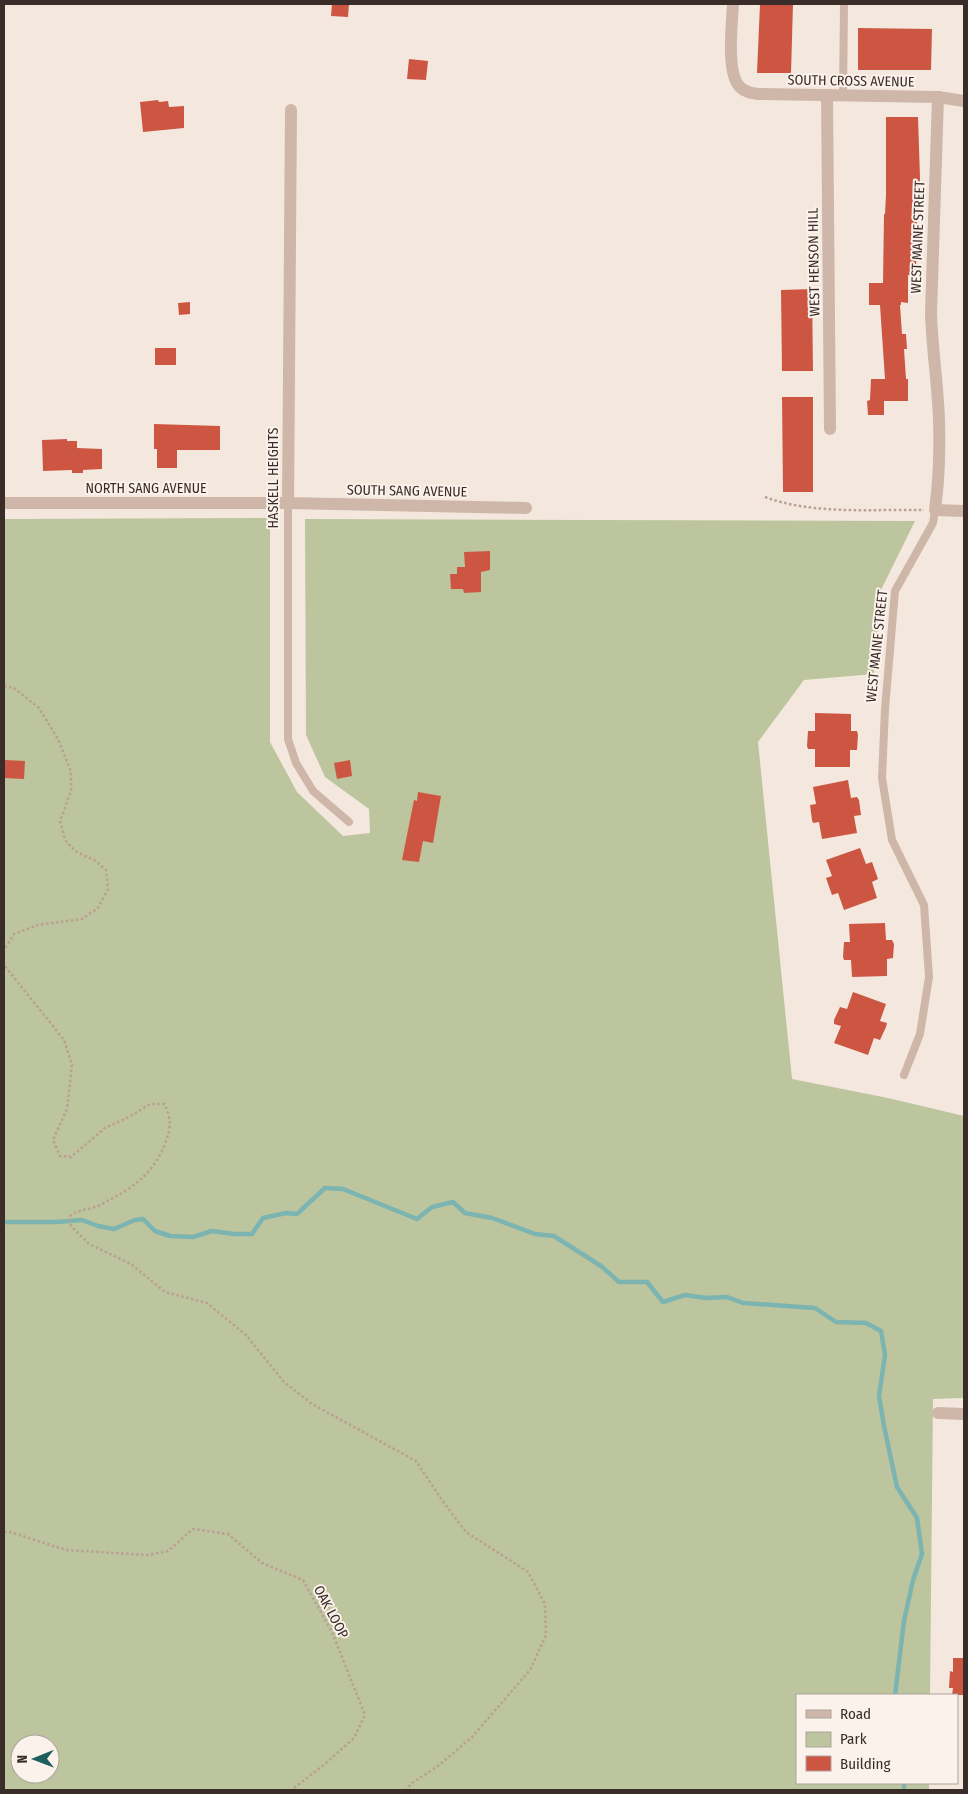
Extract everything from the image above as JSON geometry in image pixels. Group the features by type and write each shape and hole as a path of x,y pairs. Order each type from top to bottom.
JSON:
{"street":[{"name":"SOUTH CROSS AVENUE","path":"733,4 733,77 746,92 758,94 938,97 964,101"},
{"name":"WEST HENSON HILL","path":"827,95 830,429"},
{"name":"WEST MAINE STREET","path":"935,510 938,482 939,421 931,313 938,97"},
{"name":"HASKELL HEIGHTS","path":"288,503 291,110"},
{"name":"NORTH SANG AVENUE","path":"4,503 288,503"},
{"name":"SOUTH SANG AVENUE","path":"288,503 526,508"},
{"path":"935,510 964,511"},
{"path":"938,1413 964,1414"}],"lane":[{"path":"843,96 844,4"},
{"name":"HASKELL HEIGHTS","path":"288,503 288,739 296,763 313,791 349,822"},
{"name":"WEST MAINE STREET","path":"904,1075 920,1034 929,978 924,905 892,840 882,778 885,709 895,591 933,523 935,510"}],"path":[{"path":"765,498 785,505 830,509 935,510"},
{"path":"4,686 14,688 39,708 58,739 71,772 72,791 60,821 65,840 75,851 96,861 106,870 108,889 98,908 82,919 38,925 14,934 4,950"},
{"path":"4,962 4,965 64,1040 72,1064 67,1108 53,1140 60,1156 71,1157 105,1128 129,1117 150,1104 164,1104 171,1116 169,1133 150,1171 141,1181 127,1191 96,1207 79,1210 70,1216 72,1226 89,1244 131,1264 166,1292 207,1303 246,1335 284,1382 312,1404 416,1461 444,1504 466,1532 528,1572 545,1604 546,1635 530,1670 472,1737 438,1766 412,1783 406,1790"},
{"name":"OAK LOOP","path":"4,1532 10,1532 66,1550 148,1554 168,1551 193,1530 228,1534 262,1563 303,1580 332,1632 365,1715 354,1738 325,1764 291,1790"}],"green space":[{"path":"270,518 270,742 297,792 343,836 370,833 369,809 325,777 306,735 305,519 915,521 880,592 874,674 804,680 758,742 792,1079 888,1098 964,1116 964,1398 933,1399 930,1694 796,1694 796,1784 929,1784 929,1790 4,1790 4,519"}],"building":[{"path":"332,4 349,4 348,17 331,16"},
{"path":"760,4 793,4 791,73 757,73"},
{"path":"858,28 932,29 931,70 858,70"},
{"path":"409,59 428,61 426,80 407,79"},
{"path":"158,100 159,102 168,101 169,107 184,106 184,128 143,132 140,102"},
{"path":"886,117 918,117 920,178 917,210 916,275 908,275 908,303 901,302 900,305 902,334 906,334 907,349 904,349 906,379 908,379 908,401 884,401 884,415 868,415 867,401 870,400 871,379 885,379 880,305 869,305 869,283 883,283"},
{"path":"812,289 813,371 782,371 781,290"},
{"path":"190,302 190,314 179,315 178,303"},
{"path":"155,348 176,348 176,365 155,365"},
{"path":"782,397 813,397 813,492 783,492"},
{"path":"154,424 220,426 220,450 177,450 177,468 157,468 157,449 154,449"},
{"path":"67,439 67,441 77,441 77,448 102,449 102,469 83,470 83,473 72,473 72,470 43,471 42,440"},
{"path":"490,551 490,570 481,572 481,592 464,593 463,589 451,589 450,574 457,574 457,567 465,567 464,552"},
{"path":"815,713 851,714 851,731 857,731 858,735 857,750 850,750 850,767 815,767 815,749 808,749 807,746 808,731 815,731"},
{"path":"4,760 25,761 24,779 4,778"},
{"path":"350,760 352,776 337,779 334,763"},
{"path":"848,780 851,798 857,797 859,800 861,815 854,816 857,833 822,839 819,822 813,823 812,820 810,805 816,804 813,787"},
{"path":"418,792 441,796 433,843 423,841 419,862 402,860 414,800 417,801"},
{"path":"860,848 866,864 872,862 877,876 878,879 872,882 877,898 844,910 838,893 832,895 826,878 832,876 826,860"},
{"path":"885,923 886,940 892,940 894,944 893,958 887,959 887,976 852,977 851,960 844,960 843,957 844,942 850,942 849,924"},
{"path":"853,992 886,1004 880,1021 887,1023 886,1027 880,1040 874,1038 868,1055 834,1043 841,1026 834,1024 834,1020 840,1007 847,1009"},
{"path":"953,1658 964,1658 964,1695 952,1694 953,1688 949,1688 950,1671 953,1672"}],"waterway":[{"path":"4,1222 82,1220 114,1229 135,1220 143,1219 155,1231 170,1236 193,1237 212,1231 252,1234 263,1218 286,1213 297,1214 325,1188 343,1189 417,1219 432,1207 453,1202 465,1213 492,1218 535,1234 554,1236 601,1266 619,1282 647,1282 663,1302 685,1295 706,1298 727,1297 743,1303 815,1308 836,1322 866,1323 881,1331 885,1355 879,1396 884,1426 897,1487 917,1518 922,1554 913,1580 904,1621 895,1694"},
{"path":"904,1784 904,1790"}]}
